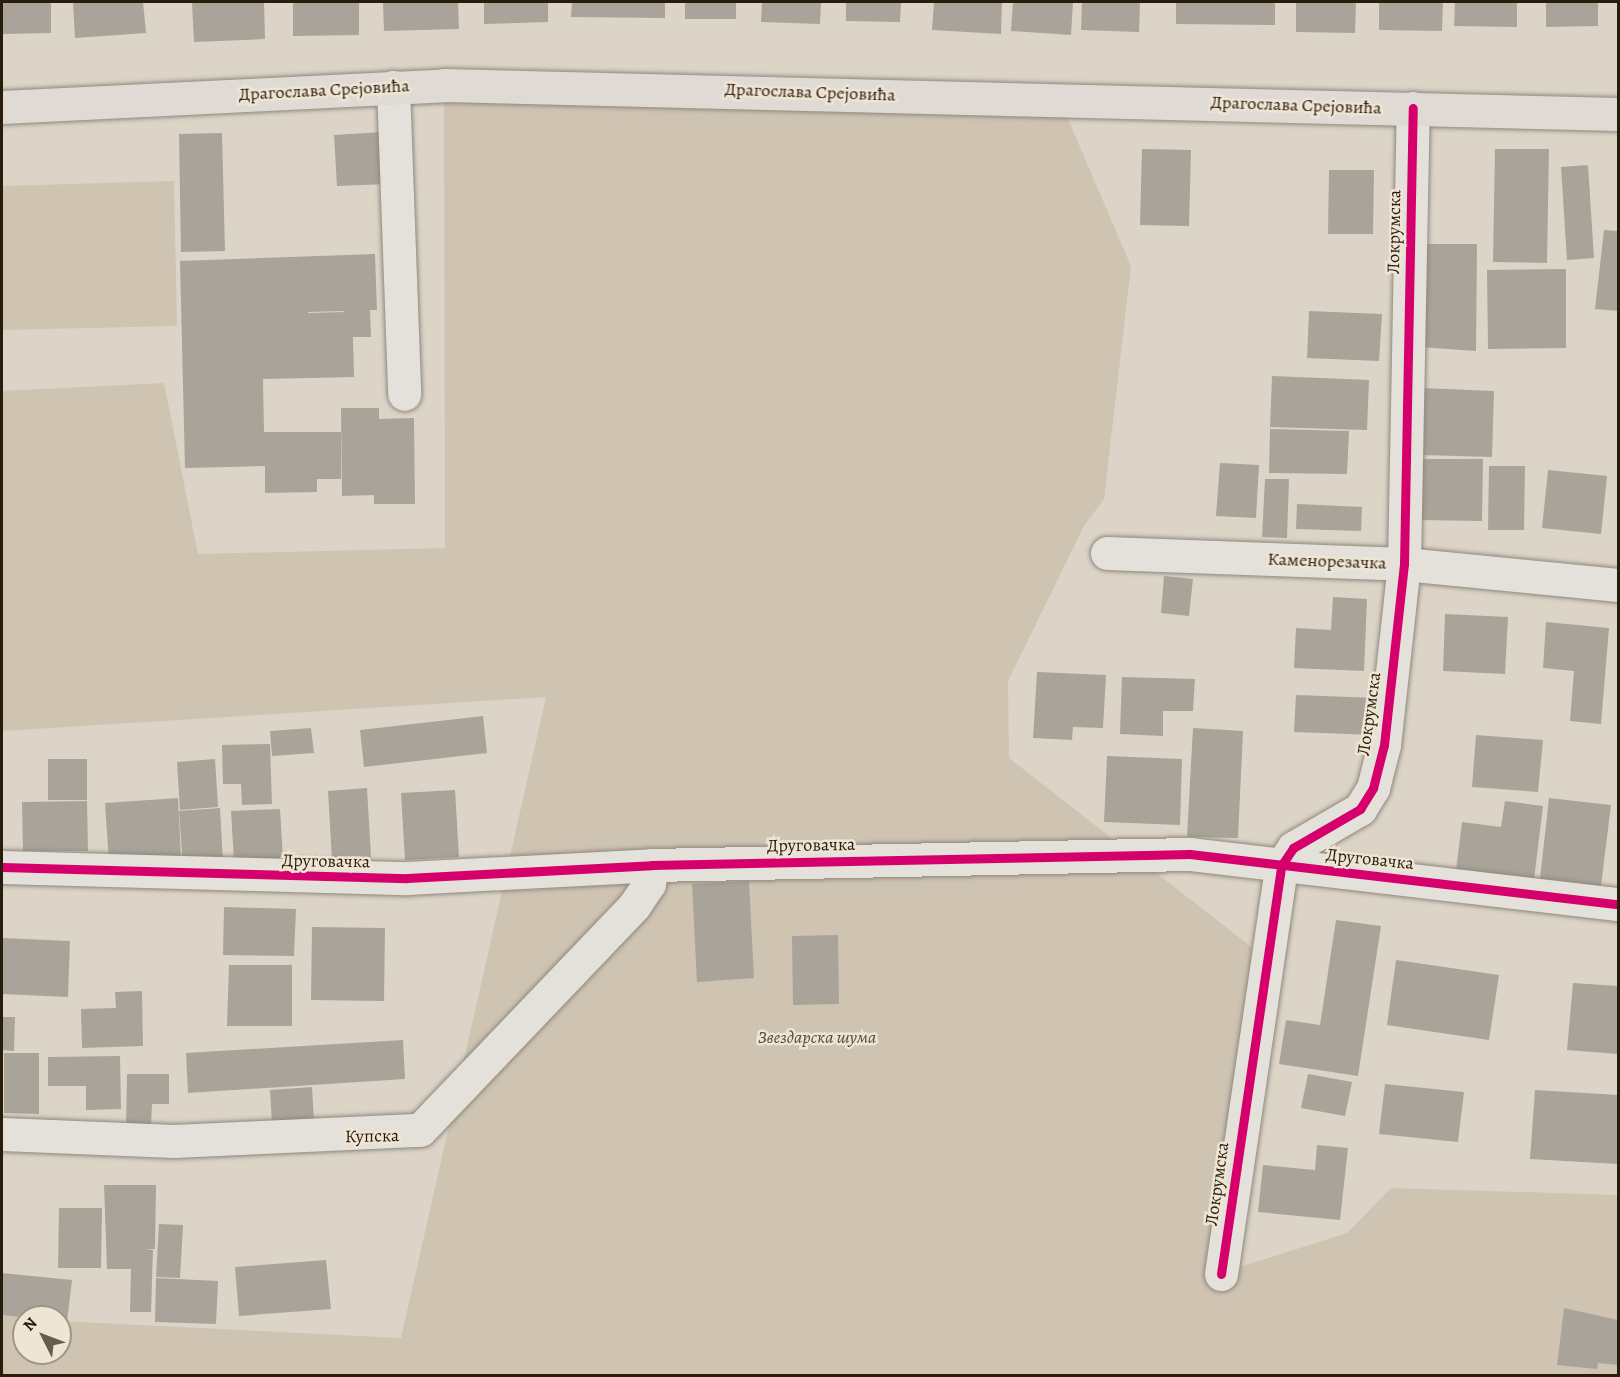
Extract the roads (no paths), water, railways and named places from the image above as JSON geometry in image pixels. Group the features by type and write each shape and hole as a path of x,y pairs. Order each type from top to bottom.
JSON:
{"main road":[{"name":"Драгослава Срејовића","path":"2,107 393,87 601,86 1618,114"}],"street":[{"path":"393,87 404,394"},
{"name":"Локрумска","path":"1221,1274 1281,866 1293,848 1350,819 1373,788 1384,745 1404,564 1413,108"},
{"name":"Каменорезачка","path":"1107,553 1404,564 1618,585"},
{"name":"Друговачка","path":"2,867 407,879 652,864 1190,854 1618,904"},
{"name":"Купска","path":"2,1134 174,1141 420,1130 634,906 649,884 652,864"}],"park label":[{"name":"Звездарска шума","path":"817,1037"}]}
